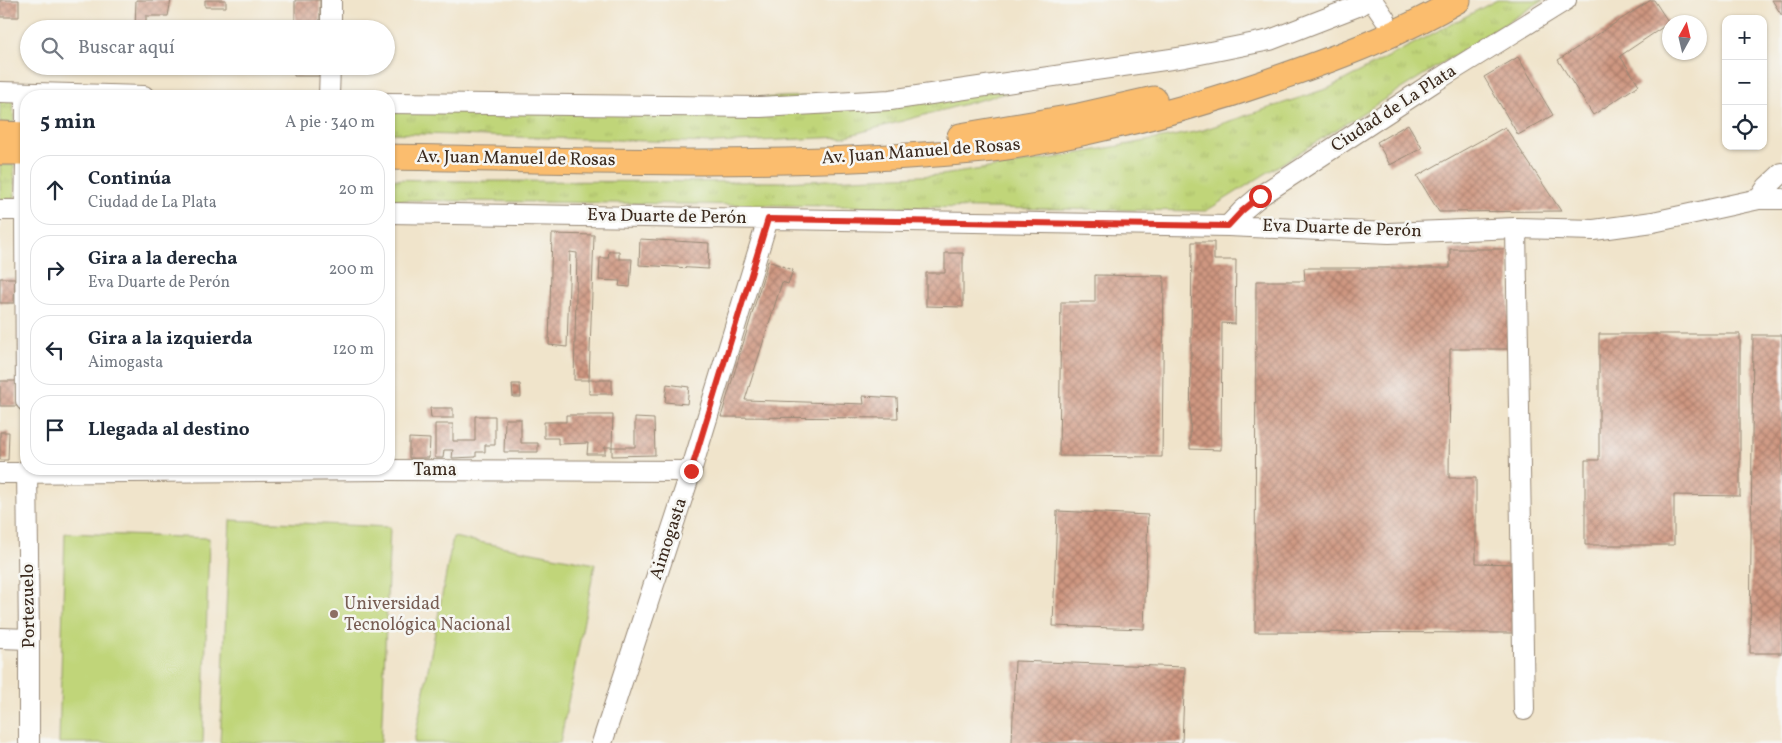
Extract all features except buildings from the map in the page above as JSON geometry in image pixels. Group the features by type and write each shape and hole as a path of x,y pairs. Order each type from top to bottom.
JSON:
{"main road":[{"name":"Av. Juan Manuel de Rosas","path":"395,141 687,148 876,145 960,136 1079,116 1157,98 1336,42 1375,6 1420,0"},
{"name":"Av. Juan Manuel de Rosas","path":"395,157 699,161 831,160 973,151 1040,142 1185,109 1259,85 1344,55 1458,0"},
{"path":"0,134 20,134"},
{"path":"0,152 20,152"}],"street":[{"path":"331,0 331,20"},
{"name":"Ciudad de La Plata","path":"1228,226 1260,196 1434,82 1566,0"},
{"path":"395,102 760,107 890,100 1185,57 1270,40 1358,6 1375,6"},
{"path":"329,90 330,75"},
{"path":"0,92 20,93"},
{"path":"1759,199 1767,186 1782,173"},
{"name":"Eva Duarte de Perón","path":"395,213 1228,226 1389,233 1516,228 1594,230 1653,222 1759,199 1782,199"},
{"path":"0,210 20,210"},
{"name":"Aimogasta","path":"602,743 691,471 768,219"},
{"path":"1516,228 1524,710"},
{"name":"Tama","path":"395,470 691,471"},
{"name":"Tama","path":"0,473 20,472"},
{"name":"Portezuelo","path":"27,475 28,743"},
{"path":"0,638 29,638"}],"green space":[{"path":"1497,0 1543,0 1206,211 395,200 395,179 783,182 942,175 1048,159 1200,131 1329,88"},
{"path":"1017,90 843,137 715,143 395,133 395,109"},
{"path":"0,97 13,97 14,123 0,123"},
{"path":"0,165 14,165 15,199 0,199"},
{"path":"230,520 390,527 381,743 220,743"},
{"path":"65,533 209,538 203,743 59,743"},
{"path":"453,537 595,564 560,743 414,743"}],"place":[{"name":"Universidad Tecnológica Nacional","path":"334,614"}],"route":[{"path":"691,471 768,219 1228,226 1260,196"}]}
